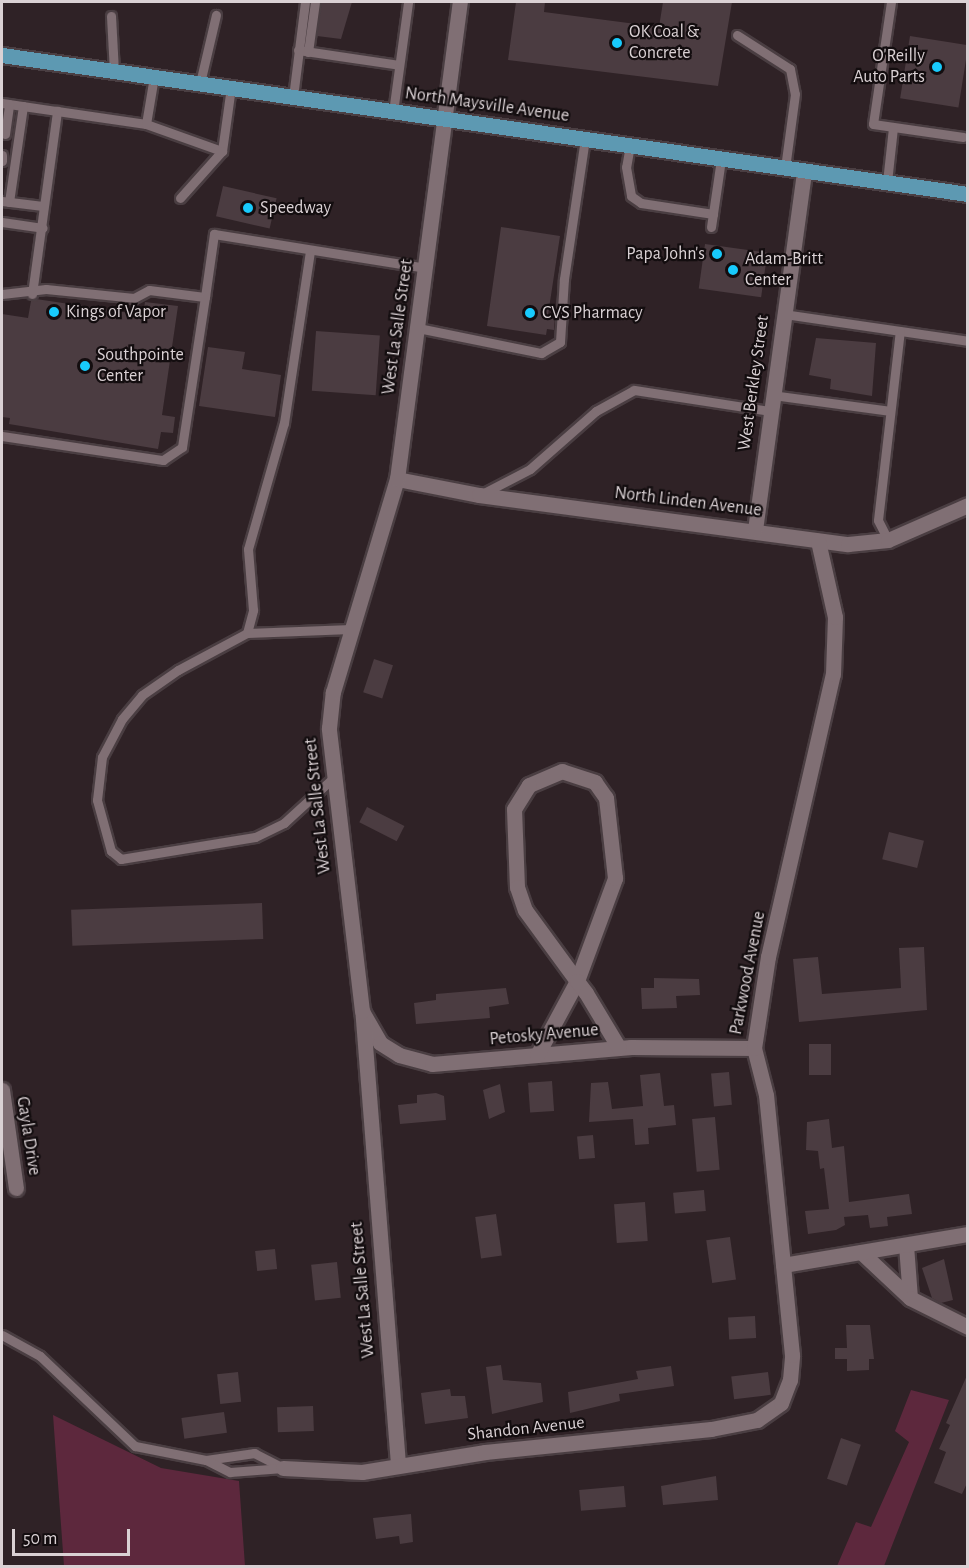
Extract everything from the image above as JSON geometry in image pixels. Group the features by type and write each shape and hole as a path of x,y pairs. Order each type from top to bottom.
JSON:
{"main road":[{"name":"North Maysville Avenue","path":"2,55 968,194"}],"street":[{"name":"West La Salle Street","path":"398,1464 362,1011 332,779 333,692 397,479 460,2"},
{"name":"West Berkley Street","path":"754,530 804,171"},
{"name":"North Linden Avenue","path":"397,479 479,495 754,530 818,541 888,540 968,505"},
{"name":"Parkwood Avenue","path":"772,1412 787,1392 792,1368 766,1095 754,1048 779,917 833,674 835,617 818,541"},
{"path":"537,1055 577,981 608,908 616,850 606,798 588,778 562,771 529,785 514,809 511,832 525,910 577,981 619,1048"},
{"name":"Petosky Avenue","path":"362,1011 380,1043 413,1061 537,1055 619,1048 754,1048"},
{"name":"Gayla Drive","path":"2,1090 16,1188"},
{"path":"783,1264 968,1234"},
{"path":"906,1245 910,1298"},
{"path":"861,1252 910,1298 968,1327"},
{"name":"Shandon Avenue","path":"283,1468 362,1472 398,1464 721,1428 772,1412"}],"lane":[{"path":"303,51 305,2"},
{"path":"293,97 315,2"},
{"path":"393,112 408,2"},
{"path":"891,2 873,124 963,137"},
{"path":"200,82 216,15"},
{"path":"111,16 114,70"},
{"path":"737,35 790,69 795,94 785,168"},
{"path":"303,51 399,65"},
{"path":"146,124 154,76"},
{"path":"180,198 222,151 231,87"},
{"path":"5,134 3,104 146,124 222,151"},
{"path":"23,106 5,201 43,206"},
{"path":"32,294 43,228 43,206 57,111"},
{"path":"887,182 893,128"},
{"path":"418,328 542,354 560,342 564,279 585,139"},
{"path":"630,145 626,167 631,196 641,203 713,214"},
{"path":"2,155 2,161"},
{"path":"711,227 722,159"},
{"path":"2,222 43,228"},
{"path":"2,436 163,460 182,447 214,234 426,268"},
{"path":"247,633 253,610 248,549 284,423 310,251"},
{"path":"2,294 32,294 46,289 134,298 149,290 205,297"},
{"path":"784,314 968,341"},
{"path":"888,540 878,520 900,332"},
{"path":"479,495 530,469 596,411 634,390 769,411"},
{"path":"772,395 890,411"},
{"path":"332,779 284,823 255,837 121,859 111,851 97,800 102,757 122,719 142,695 178,669 247,633 351,629"},
{"path":"2,1335 40,1356 135,1446 206,1460 230,1472 283,1468"},
{"path":"206,1460 254,1453 283,1468"}],"shaded area":[{"path":"911,1390 949,1400 884,1566 837,1566 856,1522 871,1527 909,1442 895,1431"},
{"path":"53,1415 161,1468 239,1481 245,1566 64,1566"}],"building":[{"path":"322,2 352,2 341,39 317,36"},
{"name":"OK Coal & Concrete","path":"516,2 545,2 544,12 659,27 663,2 732,2 718,86 508,60"},
{"name":"O'Reilly Auto Parts","path":"910,36 968,45 958,107 900,98"},
{"name":"Speedway","path":"223,186 277,198 270,229 216,216"},
{"name":"CVS Pharmacy","path":"501,227 560,236 548,315 555,316 554,330 547,329 546,335 487,326"},
{"name":"Adam-Britt Center","path":"705,244 767,253 761,297 699,289"},
{"name":"Southpointe Center","path":"36,299 143,315 145,302 178,306 162,415 175,417 173,433 161,432 158,449 9,424 10,418 2,417 2,314 28,318 31,301"},
{"path":"316,331 380,335 376,395 312,391"},
{"path":"816,338 876,343 872,396 830,389 831,379 809,375"},
{"path":"208,347 245,352 242,369 281,375 275,417 199,406"},
{"path":"374,659 393,665 382,698 363,692"},
{"path":"367,807 404,826 397,841 359,822"},
{"path":"889,832 924,841 917,868 882,859"},
{"path":"262,903 263,939 72,946 71,910"},
{"path":"924,947 927,1010 799,1022 793,959 818,957 822,994 901,988 899,948"},
{"path":"654,978 699,979 700,995 676,996 677,1008 642,1009 641,988 654,988"},
{"path":"506,988 509,1004 489,1007 490,1018 416,1024 414,1003 436,1000 436,994"},
{"path":"809,1044 831,1044 831,1075 809,1075"},
{"path":"729,1072 732,1105 714,1106 711,1074"},
{"path":"660,1073 664,1106 674,1105 676,1125 648,1128 649,1144 635,1145 633,1119 589,1122 591,1083 608,1082 612,1109 643,1106 640,1075"},
{"path":"552,1081 554,1111 530,1113 528,1083"},
{"path":"500,1084 505,1112 489,1119 483,1090"},
{"path":"436,1093 444,1096 446,1120 400,1124 398,1105 417,1103 417,1095"},
{"path":"715,1117 720,1170 697,1172 692,1119"},
{"path":"829,1119 832,1148 844,1146 849,1202 909,1194 912,1214 887,1217 888,1226 870,1228 868,1215 844,1217 845,1225 836,1230 808,1234 805,1211 829,1209 824,1168 820,1169 818,1151 806,1150 807,1122"},
{"path":"593,1135 595,1158 579,1159 577,1136"},
{"path":"704,1190 706,1211 675,1214 673,1193"},
{"path":"645,1202 648,1241 617,1243 614,1204"},
{"path":"496,1214 502,1256 481,1259 475,1217"},
{"path":"730,1237 736,1280 712,1283 706,1240"},
{"path":"275,1249 277,1269 257,1271 255,1251"},
{"path":"944,1259 953,1300 941,1303 932,1298 922,1268"},
{"path":"337,1262 341,1298 315,1301 311,1265"},
{"path":"755,1316 756,1338 729,1339 728,1317"},
{"path":"846,1325 870,1325 874,1359 869,1359 869,1370 847,1371 847,1359 835,1359 835,1348 847,1348"},
{"path":"501,1365 503,1380 541,1383 543,1402 492,1414 486,1367"},
{"path":"671,1366 674,1386 619,1394 620,1401 570,1413 568,1392 638,1379 636,1371"},
{"path":"238,1372 241,1402 220,1404 217,1374"},
{"path":"768,1372 771,1395 734,1399 731,1377"},
{"path":"968,1373 968,1481 962,1494 934,1483 946,1452 939,1449 950,1425 946,1423"},
{"path":"450,1389 451,1396 465,1396 468,1418 425,1424 421,1393"},
{"path":"313,1406 314,1431 278,1432 277,1407"},
{"path":"224,1412 227,1433 184,1439 181,1418"},
{"path":"841,1438 861,1445 847,1485 827,1479"},
{"path":"716,1476 718,1500 663,1505 661,1486"},
{"path":"624,1486 626,1507 581,1511 579,1490"},
{"path":"411,1514 413,1542 400,1544 399,1536 376,1539 373,1518"}],"place":[{"name":"OK Coal & Concrete","path":"617,43"},
{"name":"O'Reilly Auto Parts","path":"937,67"},
{"name":"Speedway","path":"248,208"},
{"name":"Papa John's","path":"717,254"},
{"name":"Adam-Britt Center","path":"733,270"},
{"name":"Kings of Vapor","path":"54,312"},
{"name":"CVS Pharmacy","path":"530,313"},
{"name":"Southpointe Center","path":"85,366"}]}
